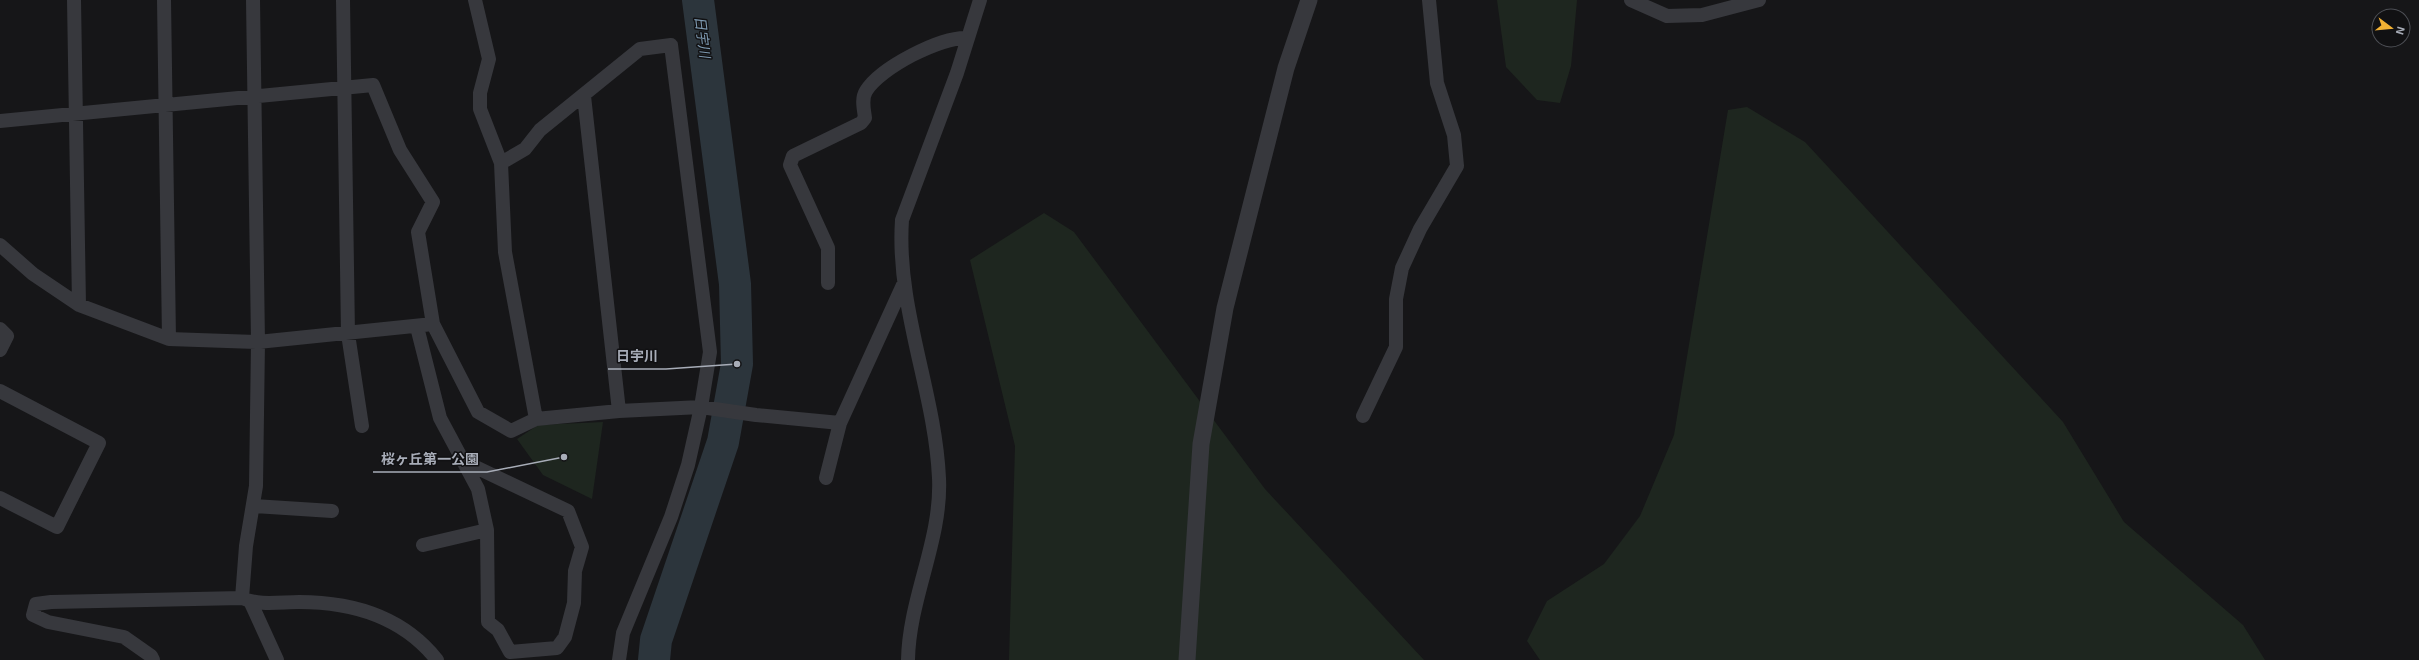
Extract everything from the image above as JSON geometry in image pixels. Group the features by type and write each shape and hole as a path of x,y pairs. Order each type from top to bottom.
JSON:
{"street":[{"path":"74,0 79,305"},
{"path":"164,0 169,339"},
{"path":"253,0 258,342 256,486 246,546 247,600 277,660"},
{"path":"343,0 348,334 362,426"},
{"path":"475,0 489,59 480,93 480,109 501,162 505,252 536,418"},
{"path":"908,660 921,582 938,513 939,478 924,381 903,285 900,246 902,220 968,38 980,0"},
{"path":"1187,660 1201,444 1225,308 1286,68 1309,0"},
{"path":"1363,416 1396,348 1396,299 1402,268 1420,229 1457,166 1454,134 1436,83 1429,0"},
{"path":"1631,0 1667,16 1702,15 1759,0"},
{"path":"828,283 828,248 790,165 793,156 861,123 865,118 863,98 866,90 886,72 908,58 937,45 957,37 968,38"},
{"path":"501,162 525,149 540,130 584,96 640,49 671,45 710,352 701,407 686,472 671,517 623,633 619,660"},
{"path":"0,122 166,103 372,85 400,150 433,202 418,232 433,324 478,412 511,431 536,418 619,411 701,407 756,416 840,423"},
{"path":"584,96 619,411"},
{"path":"0,245 33,274 79,305 169,339 258,342 417,327 433,324"},
{"path":"826,478 840,423 903,285"},
{"path":"417,327 440,418 463,461 478,489 487,530 488,622 505,641 510,652 558,648 565,637 574,603 575,571 582,547 568,512 463,461"},
{"path":"0,329 6,336 0,350"},
{"path":"0,391 99,443 57,527 0,498"},
{"path":"253,506 332,511"},
{"path":"423,545 487,530"},
{"path":"153,660 151,656 124,637 48,622 33,615 36,604 51,602 247,600 301,602 347,606 390,620 426,646 437,660"}],"shaded area":[{"path":"1497,0 1577,0 1571,66 1560,103 1537,100 1506,67"},
{"path":"1747,107 1805,142 2063,422 2124,522 2243,625 2265,660 1540,660 1527,641 1547,601 1604,564 1640,516 1674,435 1728,110"},
{"path":"1044,213 1074,232 1265,489 1424,660 1009,660 1015,446 970,260"},
{"path":"603,422 592,499 543,475 517,439 538,425"}],"waterway":[{"name":"日宇川","path":"654,660 656,640 723,442 737,364 735,284 698,0"}],"place":[{"name":"日宇川","path":"737,364"},
{"name":"桜ヶ丘第一公園","path":"564,457"}]}
